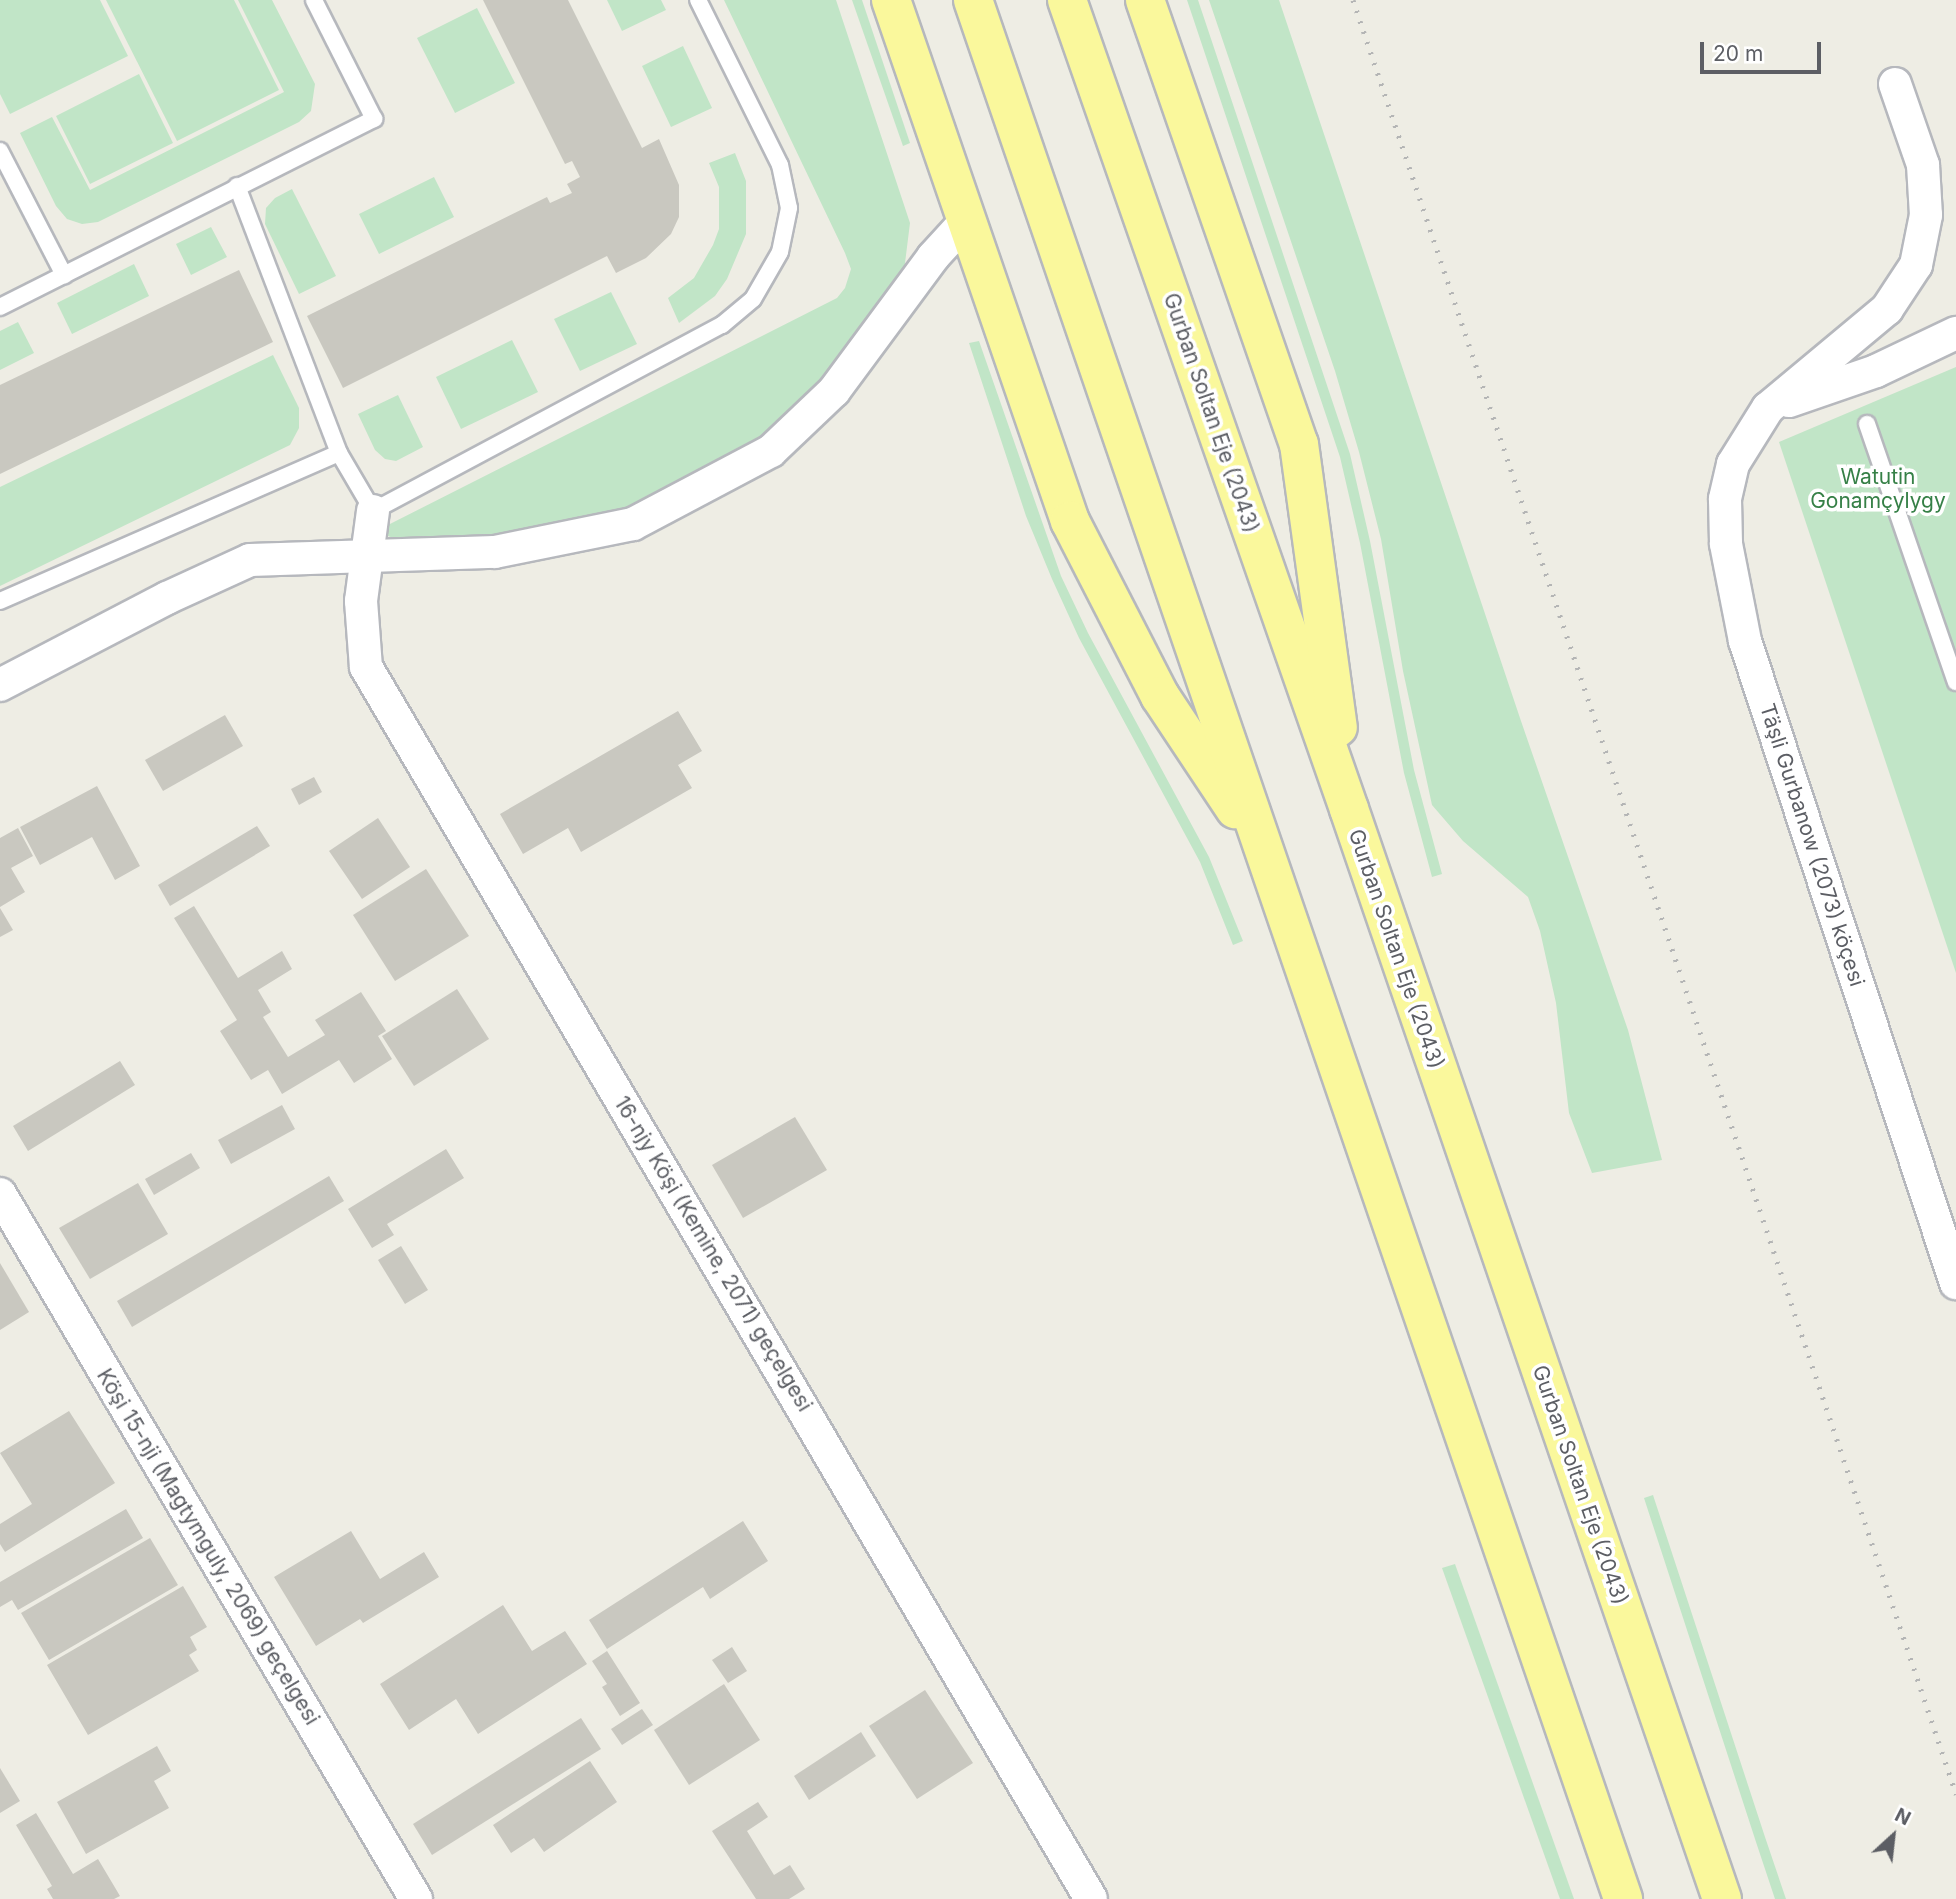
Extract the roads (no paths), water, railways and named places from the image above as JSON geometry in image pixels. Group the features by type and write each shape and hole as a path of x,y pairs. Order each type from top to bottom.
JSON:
{"highway":[{"path":"891,0 1070,521 1160,696 1265,856"},
{"path":"973,0 1623,1899"},
{"name":"Gurban Soltan Eje (2043)","path":"1067,0 1349,809 1722,1899"},
{"path":"1145,0 1300,444 1349,809"}],"street":[{"name":"Täşli Gurbanow (2073) köçesi","path":"1895,84 1923,164 1926,215 1916,265 1886,309 1768,408 1733,464 1725,499 1726,544 1745,641 1956,1283"},
{"path":"0,685 167,598 250,560 495,552 633,524 771,451 834,391 933,257 967,220"},
{"path":"1768,408 1876,371 1956,333"},
{"name":"16-njy Köşi (Kemine, 2071) geçelgesi","path":"373,511 361,601 366,667 1091,1899"},
{"name":"Köşi 15-nji (Magtymguly, 2069) geçelgesi","path":"0,1194 416,1899"}],"lane":[{"path":"0,307 374,119 313,0"},
{"path":"237,186 340,453 373,511 722,326 753,299 780,252 789,208 780,165 698,0"},
{"path":"0,151 64,275"},
{"path":"1867,424 1956,682"},
{"path":"0,601 340,453"}],"railway":[{"path":"1353,0 1956,1794"}],"park label":[{"name":"Watutin Gonamçylygy","path":"1878,489"}]}
